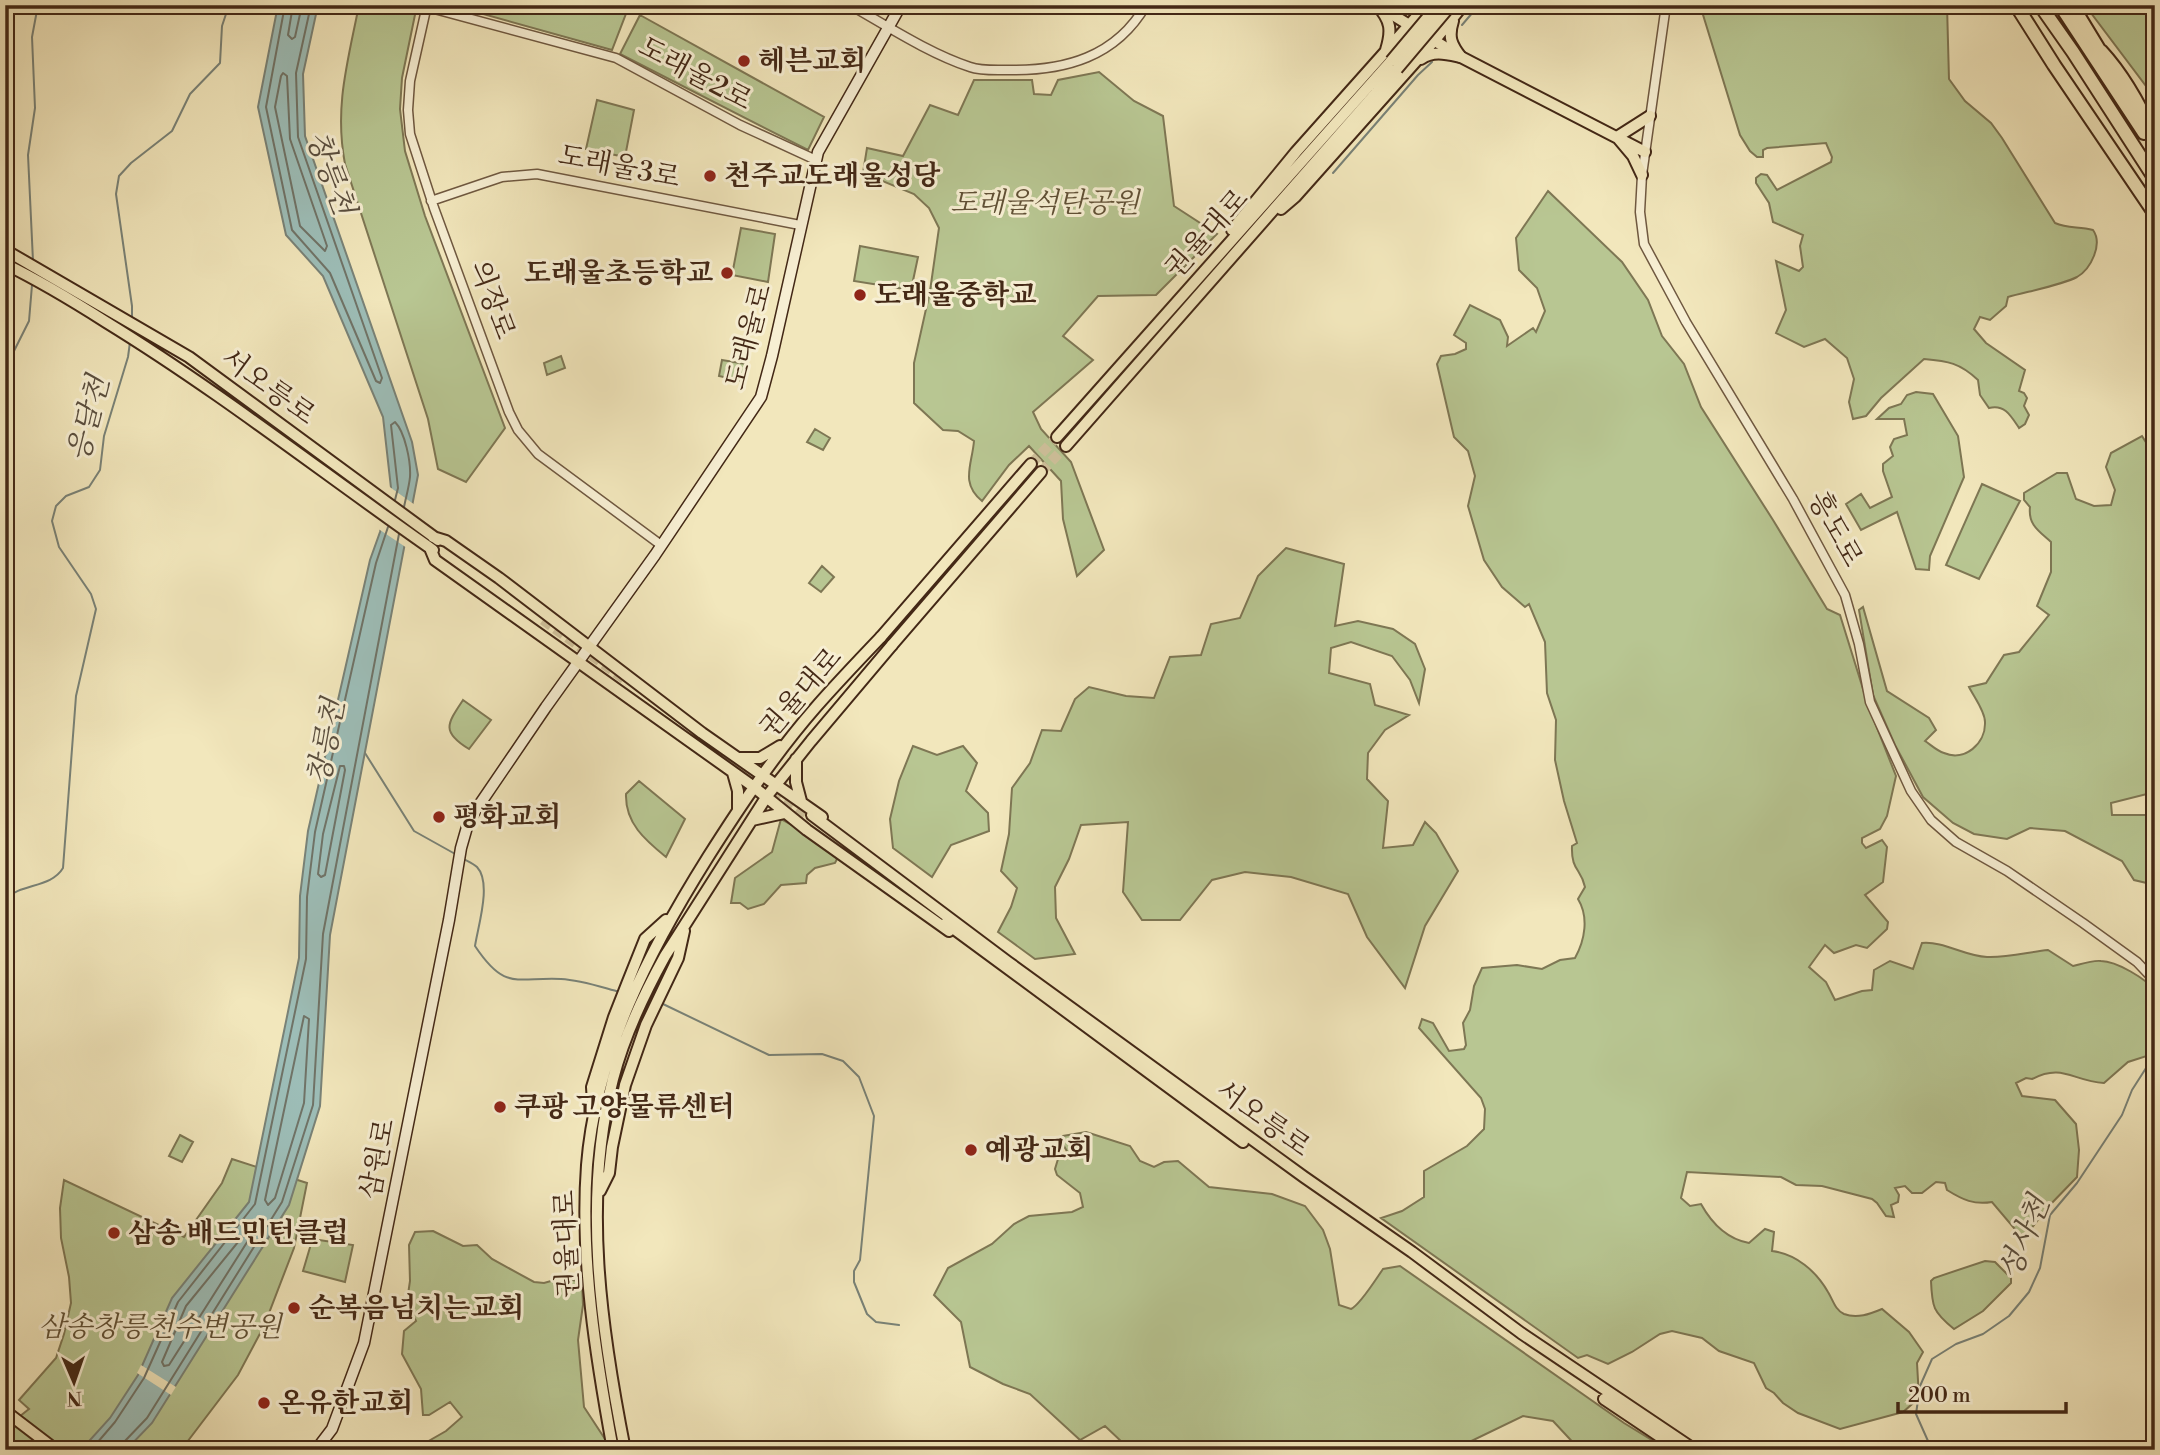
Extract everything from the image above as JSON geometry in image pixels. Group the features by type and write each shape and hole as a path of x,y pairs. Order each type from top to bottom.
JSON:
{"highway":[{"path":"2016,5 2155,214"},
{"path":"2040,5 2155,179"},
{"path":"2060,5 2150,136"},
{"path":"2072,5 2150,136"}],"main road":[{"name":"도래울로","path":"584,655 761,397 816,160 901,5"},
{"path":"1377,5 1461,57 1645,152"},
{"path":"1377,5 1388,18 1391,60"},
{"path":"1387,5 1410,5"},
{"path":"1391,60 1409,26 1429,5"},
{"path":"1429,5 1428,13 1440,22 1452,10"},
{"path":"1391,60 1438,5"},
{"path":"1391,60 1452,10 1463,5"},
{"path":"1243,245 1295,197 1434,41 1452,10"},
{"path":"1452,10 1449,33 1452,44 1461,57"},
{"path":"1391,60 1402,44 1413,52 1410,67"},
{"path":"1410,67 1428,54 1443,53 1461,57"},
{"name":"권율대로","path":"1066,446 1243,245 1391,60"},
{"name":"권율대로","path":"1056,437 1391,60"},
{"path":"1617,137 1650,116"},
{"path":"1617,137 1633,156 1642,175"},
{"path":"5,250 25,268"},
{"path":"5,264 25,268 39,275"},
{"name":"서오릉로","path":"39,275 124,318 190,357 369,496"},
{"name":"서오릉로","path":"39,275 369,496"},
{"name":"권율대로","path":"646,978 673,914 762,774 817,706 881,637 1031,464"},
{"name":"권율대로","path":"646,978 686,922 767,796 1041,472"},
{"path":"369,496 541,624"},
{"path":"430,541 446,541 467,555 584,655 767,796 784,813 933,921 970,942"},
{"path":"430,541 435,560 584,655 777,784 949,912 966,929"},
{"name":"삼원로","path":"316,1450 332,1429 364,1343 468,820 584,655"},
{"path":"738,758 760,758 788,741"},
{"path":"796,759 796,782 801,801"},
{"path":"732,771 738,786 738,809"},
{"path":"752,820 784,813"},
{"name":"서오릉로","path":"1680,1450 1589,1389 1216,1122 970,942 809,818 966,929 1521,1334 1695,1450"},
{"path":"594,1114 592,1087 621,998 645,939 673,914"},
{"path":"598,1196 609,1173 625,1085 653,1009 678,958 686,922"},
{"path":"620,1039 646,978"},
{"name":"권율대로","path":"613,1450 601,1385 585,1223 587,1164 594,1114 620,1039"},
{"name":"권율대로","path":"620,1039 605,1123 596,1221 600,1279 615,1400 625,1450"},
{"path":"5,1411 52,1446"}],"street":[{"path":"850,5 932,50 972,68 1030,70 1068,64 1104,51 1138,20 1146,5"},
{"name":"흥도로","path":"1666,5 1642,175 1640,212 1644,244 1686,322 1793,499 1845,595 1859,644 1870,702 1911,790 1931,820 1956,842 2007,871 2083,923 2137,962 2155,981"},
{"name":"도래울2로","path":"427,6 616,58 740,125 816,160"},
{"name":"의장로","path":"427,6 410,81 408,110 413,149 505,400 518,430 538,454 660,545"},
{"name":"도래울3로","path":"431,201 502,177 537,174 800,225"}],"green space":[{"path":"359,5 417,5 402,78 400,109 405,151 425,216 505,428 466,482 438,469 428,419 345,164 342,103"},
{"path":"451,5 611,5 627,11 612,50"},
{"path":"1700,5 1947,5 1949,79 1965,101 1991,123 2055,223 2093,230 2096,236 2094,256 2087,268 2077,277 2008,297 2006,306 1990,320 1980,317 1974,329 1986,343 2025,370 2019,391 2027,398 2024,406 2029,415 2025,424 2019,428 2003,409 1989,408 1980,395 1978,380 1959,366 1924,359 1881,398 1866,416 1853,419 1849,402 1854,379 1847,358 1825,339 1804,347 1776,333 1786,310 1776,261 1799,271 1803,267 1800,246 1803,235 1773,222 1769,203 1756,183 1756,178 1761,174 1767,175 1777,190 1831,162 1832,157 1826,143 1767,148 1763,150 1763,157 1757,157 1750,151 1740,135"},
{"path":"2085,5 2155,5 2155,98"},
{"path":"640,15 824,117 808,150 620,54"},
{"name":"도래울석탄공원","path":"1099,72 1134,101 1163,116 1174,206 1217,234 1156,295 1098,296 1063,336 1093,360 1033,412 1041,429 1071,462 1104,550 1077,576 1063,519 1061,481 1029,446 1009,465 982,501 975,494 969,480 974,441 958,431 943,430 914,403 914,363 930,291 939,228 929,208 914,194 863,173 867,148 903,156 930,105 958,115 974,80 1032,80 1034,94 1051,95 1058,80"},
{"path":"597,100 634,110 625,157 586,149"},
{"path":"1548,191 1622,262 1648,300 1662,336 1684,364 1701,407 1827,609 1840,615 1868,705 1896,776 1887,816 1880,829 1862,838 1866,848 1882,840 1887,847 1883,882 1865,895 1888,922 1887,929 1867,948 1856,945 1834,953 1825,945 1809,967 1826,982 1835,1000 1872,990 1874,970 1890,961 1913,969 1922,943 1938,944 1987,957 2048,950 2073,966 2098,961 2123,967 2155,991 2155,1049 2150,1055 2128,1062 2104,1083 2052,1073 2032,1079 2026,1078 2016,1083 2022,1096 2055,1100 2076,1124 2079,1150 2077,1177 2027,1234 2019,1234 1992,1202 1980,1203 1964,1199 1947,1190 1945,1183 1936,1182 1922,1193 1912,1193 1905,1186 1895,1188 1899,1195 1898,1202 1891,1205 1894,1217 1886,1216 1872,1199 1822,1186 1796,1185 1781,1177 1687,1172 1681,1198 1690,1206 1701,1204 1720,1229 1749,1243 1765,1229 1774,1232 1772,1251 1797,1260 1811,1271 1841,1312 1859,1316 1882,1309 1909,1332 1923,1352 1917,1363 1919,1398 1903,1412 1840,1429 1798,1413 1766,1388 1754,1363 1719,1351 1702,1338 1672,1331 1660,1334 1608,1364 1587,1355 1578,1358 1381,1218 1402,1211 1424,1197 1424,1171 1467,1146 1484,1129 1485,1109 1481,1098 1419,1028 1422,1019 1433,1023 1449,1051 1464,1049 1466,1045 1463,1023 1470,1010 1474,986 1482,968 1517,965 1542,969 1560,960 1575,958 1583,936 1584,913 1578,899 1585,887 1573,860 1572,846 1577,843 1555,760 1556,720 1547,693 1545,642 1529,604 1525,607 1502,587 1484,560 1468,506 1475,476 1468,451 1454,437 1437,364 1441,356 1466,349 1466,343 1454,335 1470,305 1500,320 1508,337 1507,346 1533,328 1536,332 1545,311 1537,288 1519,270 1516,238"},
{"path":"741,228 775,234 768,282 732,275"},
{"path":"860,246 918,257 911,290 854,281"},
{"path":"561,356 565,368 547,375 544,363"},
{"path":"722,360 746,364 742,381 719,376"},
{"path":"1916,392 1933,394 1958,436 1964,477 1930,556 1929,570 1916,569 1897,512 1861,530 1846,504 1861,494 1870,508 1892,497 1883,464 1893,456 1890,447 1894,439 1907,435 1904,419 1877,419 1889,408 1901,404 1907,395"},
{"path":"815,429 830,438 823,450 807,442"},
{"path":"2142,436 2152,452 2155,451 2155,792 2111,803 2112,815 2155,815 2155,885 2134,880 2122,861 2065,831 2030,828 2007,839 1974,834 1953,823 1923,797 1895,745 1873,695 1859,610 1863,607 1887,691 1929,718 1936,730 1925,741 1939,751 1952,755 1966,753 1978,744 1985,722 1969,687 1986,683 2004,655 2019,652 2049,615 2037,606 2051,572 2051,542 2033,523 2024,493 2057,473 2067,473 2076,499 2094,506 2111,505 2115,490 2106,467 2111,453"},
{"path":"1982,484 2020,501 1979,579 1946,565"},
{"path":"1286,548 1344,564 1335,626 1358,621 1393,629 1415,644 1425,669 1419,703 1410,680 1392,656 1351,642 1331,648 1329,673 1370,684 1375,705 1409,715 1385,730 1368,753 1367,779 1388,801 1383,848 1413,845 1425,822 1436,833 1458,871 1425,926 1405,988 1367,937 1348,894 1291,877 1245,872 1212,880 1180,920 1142,920 1123,892 1128,822 1081,825 1055,887 1056,918 1075,954 1035,959 998,932 1017,888 1001,871 1009,834 1012,788 1030,763 1042,730 1061,731 1075,699 1089,687 1126,696 1154,698 1170,657 1201,655 1211,624 1240,618 1258,576"},
{"path":"822,566 834,577 821,592 809,583"},
{"path":"463,700 491,720 469,749 454,738 449,727"},
{"path":"913,746 937,755 963,746 977,763 966,791 988,813 989,831 951,845 932,877 893,848 890,819 899,781"},
{"path":"639,781 685,819 666,857 644,837 629,814 626,794"},
{"path":"781,819 837,849 838,857 835,863 815,868 807,875 806,883 781,885 764,904 748,909 740,903 731,903 735,878 772,852"},
{"path":"1086,1132 1130,1146 1140,1161 1154,1167 1164,1162 1178,1161 1209,1187 1272,1194 1305,1206 1323,1230 1330,1249 1339,1305 1351,1309 1355,1307 1383,1269 1400,1266 1624,1423 1668,1450 1580,1450 1553,1421 1523,1416 1463,1445 1461,1450 1121,1450 1123,1443 1105,1426 1080,1440 1030,1394 970,1367 961,1322 934,1295 948,1268 992,1244 1014,1224 1029,1216 1072,1212 1083,1207 1080,1193 1057,1175 1055,1169 1058,1159 1069,1155 1060,1139 1063,1136"},
{"path":"180,1135 193,1142 182,1162 169,1156"},
{"name":"삼송창릉천수변공원","path":"232,1159 307,1183 294,1248 264,1326 238,1375 181,1450 5,1450 5,1428 29,1409 19,1400 56,1358 71,1303 61,1238 60,1208 64,1180 184,1237 222,1183"},
{"path":"433,1231 463,1246 477,1245 492,1259 534,1282 544,1283 558,1279 582,1281 583,1305 578,1340 584,1407 607,1442 619,1450 413,1450 446,1431 462,1417 450,1402 429,1415 423,1415 421,1389 402,1354 404,1331 416,1321 407,1301 410,1281 409,1245 415,1232"},
{"path":"319,1240 353,1245 345,1282 303,1271 311,1244"},
{"path":"1985,1261 1995,1262 2011,1278 2011,1283 1983,1311 1954,1329 1935,1308 1931,1281"}],"water":[{"path":"278,5 318,5 303,74 305,136 412,442 418,475 330,935 320,1106 289,1205 152,1423 126,1450 81,1450 110,1418 138,1375 172,1298 249,1202 299,958 300,896 308,831 370,560 391,488 383,417 323,276 286,235 258,107"}],"pier":[{"path":"387,485 415,505 407,548 377,528"},
{"path":"141,1365 176,1387 171,1395 137,1373"}],"waterway":[{"path":"33,261 28,155 35,108 32,37 38,5"},
{"name":"응달천","path":"132,319 116,194 119,176 131,163 172,131 190,94 220,63 222,26 229,5"},
{"path":"1462,25 1479,5"},
{"path":"1333,173 1432,62"},
{"path":"5,369 29,321 32,285"},
{"name":"응달천","path":"5,899 20,890 51,879 63,868 76,696 96,609 91,594 59,547 52,521 56,506 66,496 89,487 100,470 104,436 130,342"},
{"path":"365,753 414,831 457,855"},
{"path":"462,858 475,866 481,874 484,894 475,946 495,970 512,979 568,980 620,992"},
{"path":"663,1004 769,1055 822,1054 843,1061 859,1077 874,1116 860,1260 854,1271 854,1282 867,1314 876,1322 899,1325"},
{"name":"성사천","path":"1932,1450 1916,1414 1920,1386 1932,1359 1956,1344 1983,1334 2009,1316 2029,1292 2040,1268 2050,1215 2077,1183 2122,1115 2132,1090 2155,1054"}],"tunnel":[{"path":"1031,464 1057,437"},
{"path":"1041,472 1066,446"},
{"path":"543,620 628,682"},
{"path":"770,795 807,821"}],"place":[{"name":"헤븐교회","path":"744,61"},
{"name":"천주교도래울성당","path":"710,176"},
{"name":"도래울초등학교","path":"727,273"},
{"name":"도래울중학교","path":"860,295"},
{"name":"평화교회","path":"439,817"},
{"name":"쿠팡 고양물류센터","path":"500,1107"},
{"name":"예광교회","path":"971,1150"},
{"name":"삼송 배드민턴클럽","path":"114,1233"},
{"name":"순복음넘치는교회","path":"294,1308"},
{"name":"온유한교회","path":"264,1403"}],"water label":[{"name":"창릉천","path":"330,173"},
{"name":"창릉천","path":"327,742"}]}
